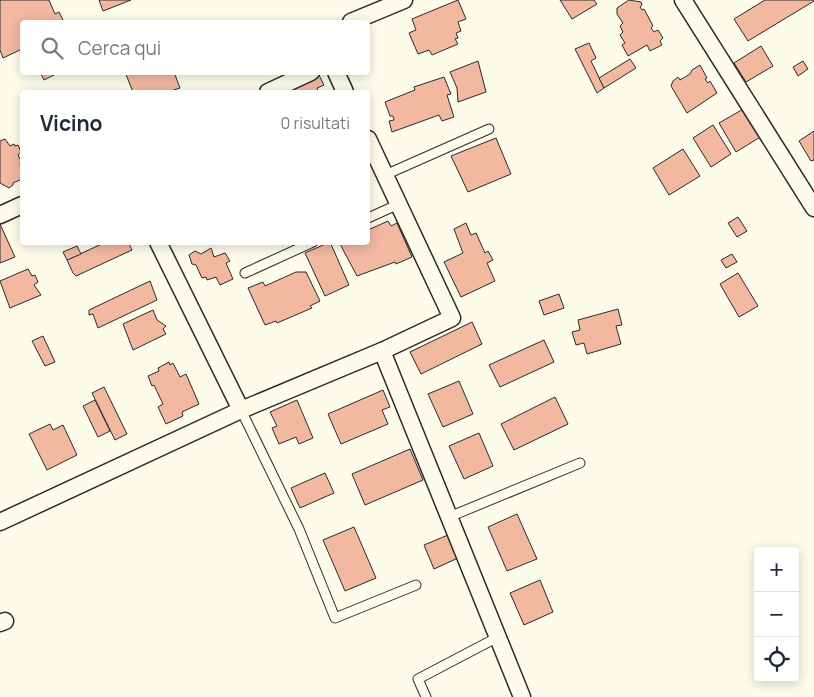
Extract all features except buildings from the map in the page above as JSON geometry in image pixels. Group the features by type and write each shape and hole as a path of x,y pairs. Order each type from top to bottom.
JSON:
{"street":[{"path":"356,20 404,0"},
{"path":"683,0 814,208"},
{"path":"272,90 305,75"},
{"path":"337,75 344,90"},
{"path":"0,522 241,410 382,351 452,318 370,143"},
{"path":"0,215 20,206"},
{"path":"159,245 241,410"},
{"path":"382,351 522,697"}],"lane":[{"path":"385,175 489,129"},
{"path":"370,217 399,204"},
{"path":"245,273 306,245"},
{"path":"241,410 299,529 335,618 416,585"},
{"path":"449,517 580,463"},
{"path":"426,697 418,679 498,637"}]}
